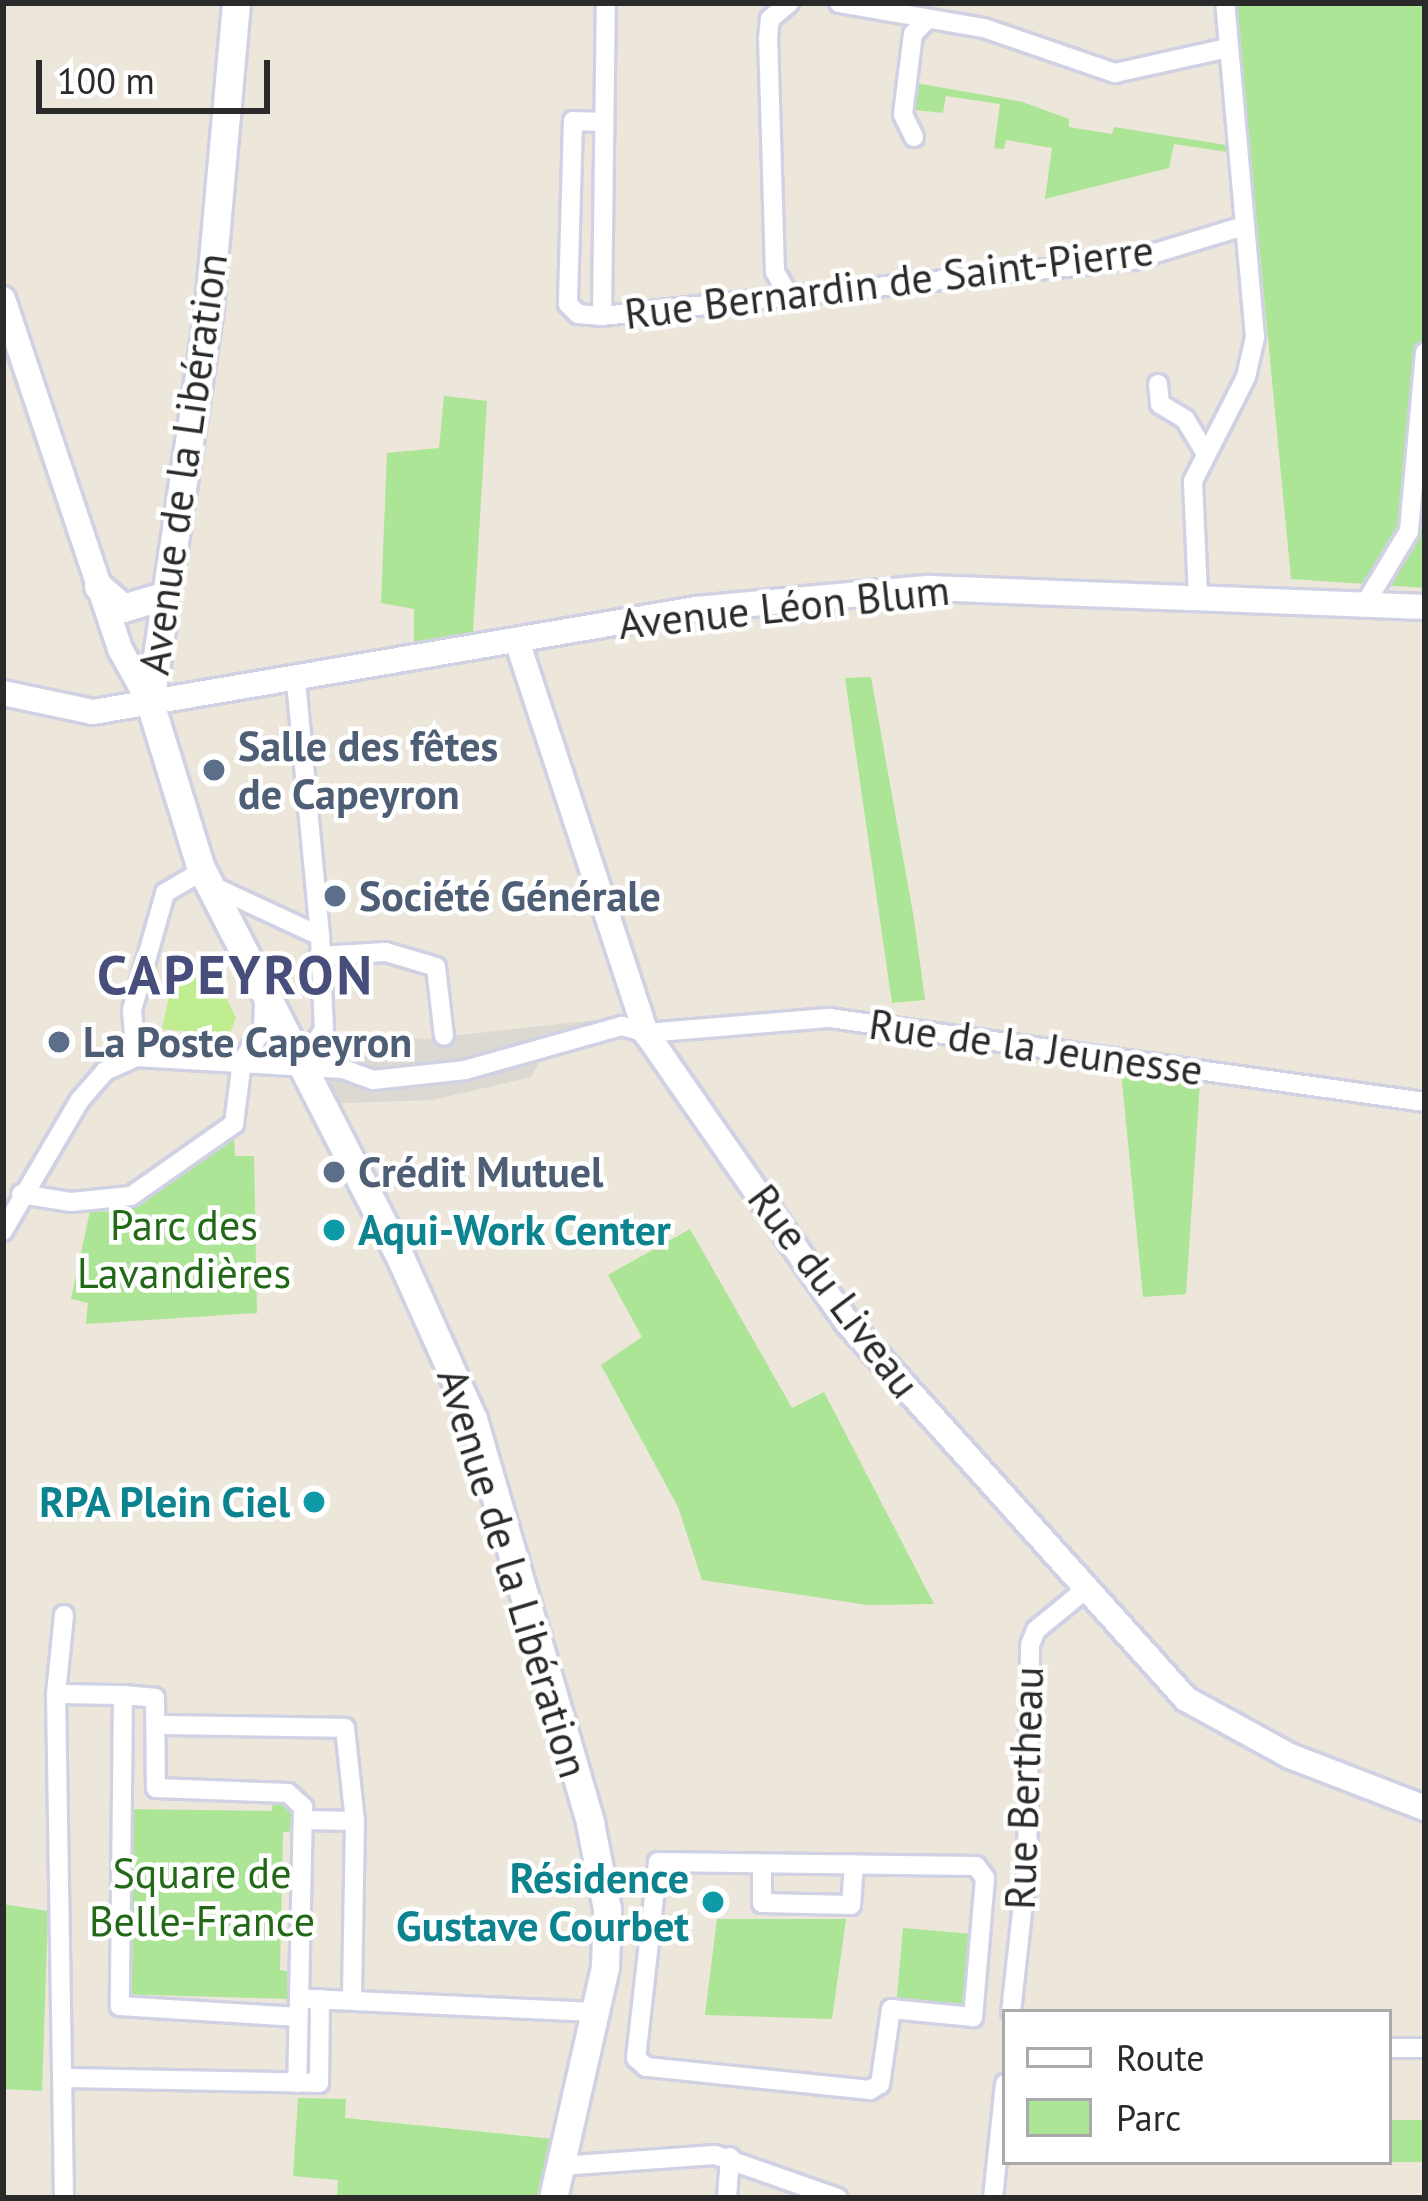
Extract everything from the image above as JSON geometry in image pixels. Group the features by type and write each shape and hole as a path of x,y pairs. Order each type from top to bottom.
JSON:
{"main road":[{"name":"Avenue de la Libération","path":"236,3 209,308 150,703 205,877 400,1259 483,1448 600,1862 605,1967 553,2198"},
{"path":"98,586 123,608 163,596"}],"street":[{"path":"603,122 573,121 568,304 578,314 602,316 606,3"},
{"path":"789,3 770,19 768,38 775,272 789,296"},
{"path":"839,3 925,22 984,28 1115,74 1228,48"},
{"path":"1198,596 1192,499 1204,451 1252,357 1225,3"},
{"path":"914,137 903,114 913,34 925,22"},
{"name":"Rue Bernardin de Saint-Pierre","path":"602,316 1132,260 1244,226"},
{"path":"3,299 98,586 150,703"},
{"path":"1365,604 1409,531 1425,352"},
{"path":"1159,384 1160,404 1185,418 1204,451"},
{"name":"Avenue Léon Blum","path":"3,692 93,712 718,606 928,588 1425,607"},
{"name":"Rue du Liveau","path":"517,641 646,1033 846,1321 1166,1680 1212,1718 1425,1808"},
{"path":"296,681 324,1030 298,1066"},
{"path":"3,1231 80,1100 105,1071 136,1057 132,1010 165,893 205,877 319,946 386,952 436,967 444,1036"},
{"path":"21,1194 71,1202 131,1196 234,1124 242,1061 262,1030 264,998"},
{"name":"Rue de la Jeunesse","path":"136,1057 298,1066 373,1080 465,1070 622,1026 646,1033 830,1018 1425,1102"},
{"name":"Rue Bertheau","path":"1012,2009 1028,1866 1030,1646 1036,1630 1086,1589"},
{"path":"64,1615 56,1694 64,2198"},
{"path":"56,1694 155,1698 156,1788 288,1793 303,1807 297,2083"},
{"path":"123,1694 121,2006 298,2008 320,1999 597,2012"},
{"path":"157,1725 345,1729 355,1821 352,2000"},
{"path":"304,1820 355,1821"},
{"path":"658,1862 854,1864 976,1866 985,1878 973,2017 891,2009 880,2084 870,2090 646,2067 636,2059 658,1862"},
{"path":"762,1864 762,1903 850,1905 854,1864"},
{"path":"605,1967 645,1971"},
{"path":"976,1977 1014,1982"},
{"path":"64,2078 319,2084 320,1999"},
{"path":"1392,2048 1425,2048"},
{"path":"993,2198 1002,2112"},
{"path":"727,2198 730,2157"},
{"path":"560,2166 730,2157 838,2198"}],"green space":[{"path":"1236,3 1425,3 1425,588 1291,579"},
{"path":"916,83 1023,102 1069,119 1069,127 1112,134 1114,127 1226,145 1227,152 1174,144 1169,168 1045,199 1052,148 1006,140 1004,149 994,148 1000,104 946,96 943,113 916,110"},
{"path":"444,396 487,401 473,633 414,644 414,609 381,603 387,453 439,448"},
{"path":"871,677 925,1000 892,1003 845,678"},
{"path":"174,972 215,974 236,1018 229,1035 162,1029"},
{"path":"1121,1071 1200,1082 1186,1294 1143,1297"},
{"name":"Parc des Lavandières","path":"234,1137 235,1156 254,1156 257,1313 86,1324 88,1303 71,1299 90,1211 116,1212"},
{"path":"690,1229 792,1408 824,1392 934,1604 868,1605 702,1580 678,1507 601,1365 642,1337 608,1275"},
{"name":"Square de Belle-France","path":"273,1798 295,1814 295,1831 283,1832 280,1970 292,1972 291,1999 118,1994 122,1809 272,1811"},
{"path":"3,1904 48,1911 42,2091 3,2089"},
{"path":"717,1919 846,1919 832,2019 705,2015"},
{"path":"903,1928 979,1935 972,2016 896,2010"},
{"path":"298,2098 346,2099 345,2118 554,2139 537,2198 337,2198 338,2180 293,2176"},
{"path":"1392,2120 1425,2120 1425,2162 1392,2162"}],"shaded area":[{"path":"641,1015 664,1062 633,1040 610,1039 541,1058 531,1077 432,1100 319,1104 298,1066 324,1030 425,1039"}],"place":[{"name":"Salle des fêtes de Capeyron","path":"214,770"},
{"name":"Société Générale","path":"335,896"},
{"name":"La Poste Capeyron","path":"59,1042"},
{"name":"Crédit Mutuel","path":"334,1172"},
{"name":"Aqui-Work Center","path":"334,1230"},
{"name":"RPA Plein Ciel","path":"314,1502"},
{"name":"Résidence Gustave Courbet","path":"713,1902"}],"district":[{"name":"CAPEYRON","path":"236,974"}]}
